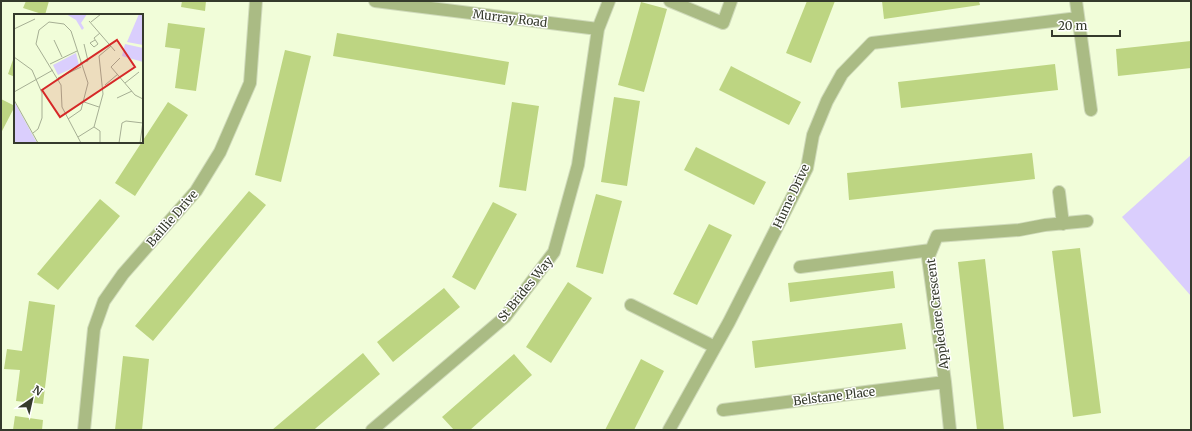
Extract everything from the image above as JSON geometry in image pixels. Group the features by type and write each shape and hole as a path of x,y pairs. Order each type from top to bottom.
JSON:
{"street":[{"name":"Baillie Drive","path":"84,430 94,329 104,300 123,274 196,191 220,152 250,83 256,1"},
{"name":"Murray Road","path":"375,1 598,29"},
{"name":"St Brides Way","path":"372,430 505,317 554,252 578,166 598,29 609,1"},
{"path":"670,1 722,23 731,1"},
{"path":"1076,1 1091,110"},
{"name":"Hume Drive","path":"669,430 729,322 806,168 813,135 827,101 842,74 872,43 1078,18"},
{"path":"1059,192 1063,224 1087,221"},
{"name":"Appledore Crescent","path":"950,430 928,258 937,236 1019,230 1045,225 1063,224"},
{"path":"800,267 931,250"},
{"path":"631,305 715,347"},
{"name":"Belstane Place","path":"723,410 945,382"}],"shaded area":[{"path":"1191,155 1191,296 1122,217"}],"building":[{"path":"26,1 49,1 45,14 23,8"},
{"path":"182,1 206,1 205,11 181,7"},
{"path":"807,1 835,1 811,63 786,53"},
{"path":"882,1 979,1 980,5 884,19"},
{"path":"641,2 667,9 644,92 618,85"},
{"path":"168,23 205,28 196,91 175,88 180,49 165,47"},
{"path":"337,33 509,62 505,85 333,56"},
{"path":"1191,41 1191,68 1118,76 1116,49"},
{"path":"285,50 311,56 281,182 255,175"},
{"path":"14,57 14,77 8,74"},
{"path":"1055,64 1058,90 901,108 898,82"},
{"path":"731,66 801,102 789,125 719,90"},
{"path":"614,97 640,101 627,186 601,182"},
{"path":"1,99 14,106 14,108 1,133"},
{"path":"168,102 188,115 135,196 115,183 141,143 143,143 143,140"},
{"path":"512,102 539,106 526,191 499,187"},
{"path":"696,147 766,182 754,205 684,170"},
{"path":"1032,153 1035,179 849,200 847,173"},
{"path":"249,191 266,205 153,341 135,326"},
{"path":"596,194 622,201 603,274 576,267"},
{"path":"100,199 120,216 58,290 37,274"},
{"path":"493,202 517,214 475,290 452,277"},
{"path":"709,224 732,235 697,305 673,294"},
{"path":"1080,248 1101,413 1073,417 1052,251"},
{"path":"985,259 1004,430 977,430 958,262"},
{"path":"893,271 895,288 790,302 788,283"},
{"path":"568,282 592,298 551,363 526,347"},
{"path":"444,288 460,307 393,362 377,342"},
{"path":"29,301 55,305 43,404 16,401 20,370 4,369 7,349 22,351"},
{"path":"902,323 906,349 755,368 752,341"},
{"path":"363,353 380,374 314,430 272,430"},
{"path":"514,354 532,375 470,430 454,430 442,417"},
{"path":"123,356 149,359 142,430 115,430"},
{"path":"641,359 664,371 634,430 605,430"},
{"path":"15,416 43,420 42,430 13,430"}]}
